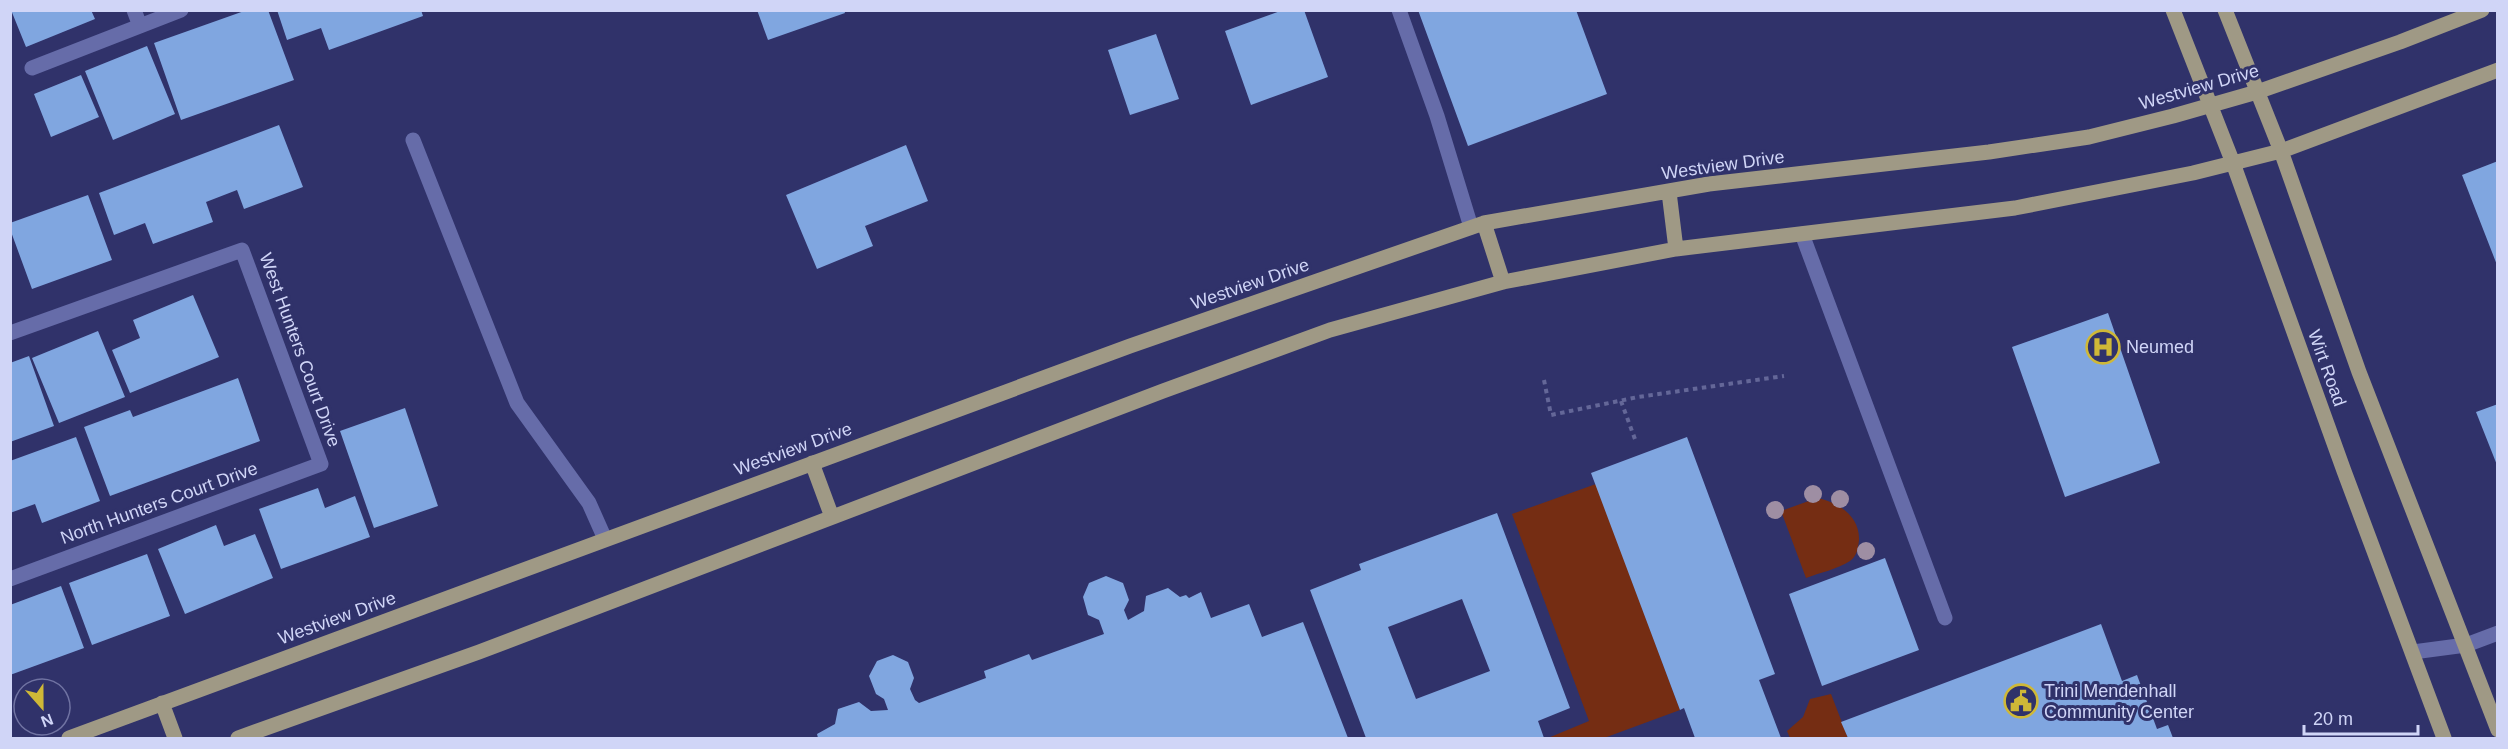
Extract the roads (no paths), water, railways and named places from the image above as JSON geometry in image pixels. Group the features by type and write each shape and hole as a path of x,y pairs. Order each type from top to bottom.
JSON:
{"main road":[{"name":"Wirt Road","path":"2173,10 2233,163 2344,471 2444,738"},
{"name":"Wirt Road","path":"2224,10 2281,151 2359,372 2498,730"},
{"name":"Westview Drive","path":"69,738 1119,350 1478,225 1709,184 1989,152 2089,137 2257,92 2400,42 2482,10"},
{"path":"238,738 479,652 1330,330 1503,282 1677,249 2015,208 2233,163 2281,151 2498,70"},
{"path":"1669,192 1677,249"},
{"path":"1478,225 1503,282"},
{"path":"812,463 832,517"},
{"path":"162,704 176,738"}],"street":[{"path":"134,10 140,26"},
{"path":"32,68 181,10"},
{"path":"1399,10 1478,225"},
{"path":"412,140 517,403 589,503 605,539"},
{"path":"1802,234 1945,618"},
{"name":"West Hunters Court Drive","path":"10,333 242,250 321,464"},
{"name":"North Hunters Court Drive","path":"10,579 321,464"},
{"path":"2413,651 2466,645 2498,633"}],"place":[{"name":"Neumed","path":"2103,347"},
{"name":"Trini Mendenhall Community Center","path":"2021,701"}]}
